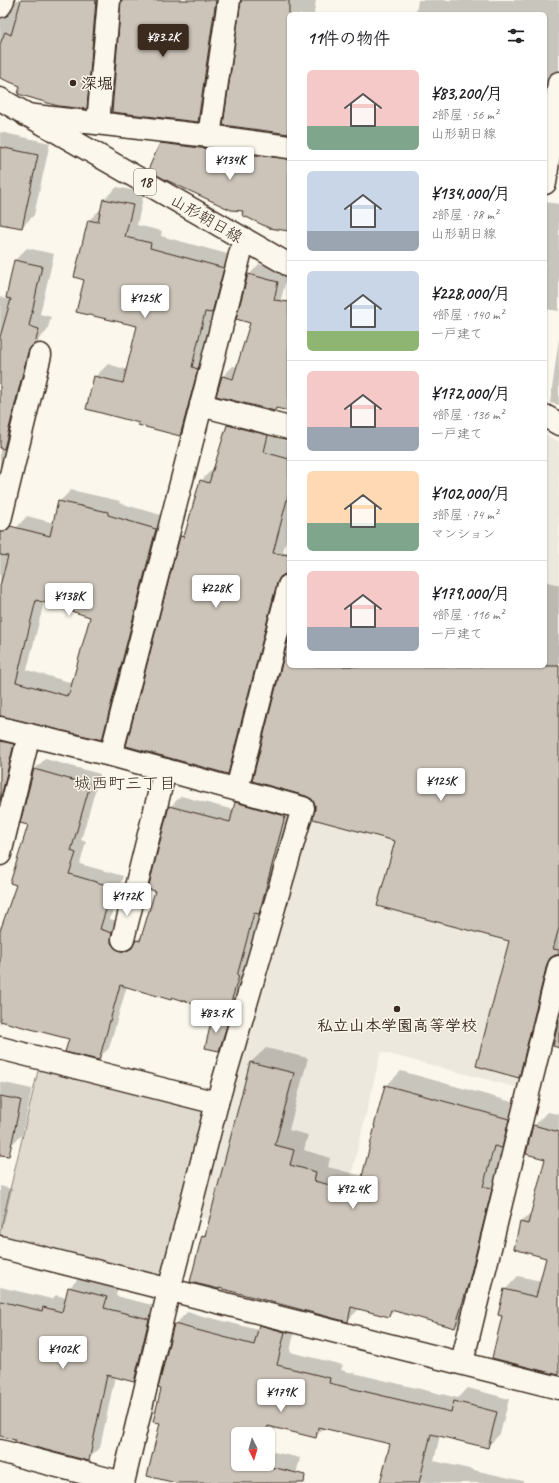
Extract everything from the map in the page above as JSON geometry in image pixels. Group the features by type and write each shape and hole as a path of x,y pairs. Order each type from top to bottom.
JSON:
{"street":[{"path":"0,6 3,0"},
{"path":"98,123 109,0"},
{"path":"209,136 229,0"},
{"path":"547,169 559,83"},
{"name":"山形朝日線","path":"0,100 287,264"},
{"path":"26,115 209,136 287,147"},
{"path":"547,183 559,185"},
{"path":"111,755 244,238"},
{"path":"0,520 40,355"},
{"path":"201,405 287,427"},
{"path":"547,417 559,424"},
{"path":"237,789 287,594"},
{"path":"0,728 111,755 303,808 217,1103 169,1290 123,1483 0,1451"},
{"path":"0,854 29,735"},
{"path":"123,939 165,770"},
{"path":"462,1362 559,967"},
{"path":"0,1048 217,1103"},
{"path":"0,1247 462,1362 559,1388"}],"shaded area":[{"name":"私立山本学園高等学校","path":"547,435 559,442 559,967 530,1091 381,1052 333,1251 188,1214 341,668 547,668"},
{"path":"41,1058 217,1103 169,1290 0,1247 0,1232"}],"building":[{"path":"21,0 96,0 87,109 58,106 18,94 20,86 0,78 0,44 5,32 11,35"},
{"path":"121,0 216,0 198,122 112,112"},
{"path":"241,0 289,0 289,12 287,12 287,134 223,125"},
{"path":"160,143 287,159 287,231 269,228 242,215 243,211 231,210 148,170"},
{"path":"0,147 38,155 22,228 0,224"},
{"path":"103,199 133,205 125,237 151,243 150,248 224,268 212,313 205,312 192,367 198,369 180,436 86,409 94,376 123,383 137,326 76,312 84,280 74,277 88,220 98,222"},
{"path":"14,260 42,266 29,326 39,329 35,344 28,352 4,449 0,448 0,337 11,299 6,298"},
{"path":"248,274 278,282 274,300 287,302 287,411 276,408 275,411 216,396 222,376 233,379 250,323 236,319"},
{"path":"227,425 268,435 264,452 287,458 287,500 273,553 287,555 287,574 280,577 277,583 228,774 126,746 180,536 184,537 200,480 209,483"},
{"path":"58,501 108,512 108,515 156,529 102,740 0,716 0,586 8,556 0,555 0,532 4,532 10,526 50,536","holes":["36,600 90,617 69,694 67,694 67,696 16,682"]},
{"path":"287,644 287,668 547,668 547,666 559,666 559,928 553,949 559,950 559,955 555,955 550,958 547,964 519,1078 476,1066 509,941 377,906 395,841 313,819 315,805 312,799 252,781"},
{"path":"0,741 14,744 0,801"},
{"path":"34,769 90,785 71,851 76,853 69,874 113,887 100,929 112,933 111,943 120,951 127,951 132,948 136,940 140,941 155,891 148,889 169,806 230,822 235,802 285,816 259,914 254,913 237,976 239,976 227,1015 172,997 171,1000 120,985 99,1060 65,1052 69,1039 0,1021 0,931 16,885 10,883 28,825 20,823"},
{"path":"212,1018 228,1022 219,1051 205,1048"},
{"path":"559,1019 559,1048 553,1046"},
{"path":"250,1062 294,1073 275,1145 294,1150 290,1165 316,1172 314,1181 358,1192 385,1085 509,1119 502,1148 494,1146 483,1187 492,1189 468,1285 455,1328 391,1310 389,1317 351,1307 348,1322 219,1288 190,1282 202,1235 205,1236"},
{"path":"0,1096 21,1100 9,1156 0,1155"},
{"path":"533,1125 559,1132 559,1375 492,1358 502,1316 498,1315 504,1289 536,1297 546,1258 514,1249 520,1222 528,1224 545,1159 526,1154"},
{"path":"68,1287 107,1297 104,1308 149,1319 134,1382 107,1375 89,1461 15,1442 15,1440 0,1436 0,1301 42,1311 43,1307 62,1312"},
{"path":"174,1324 254,1345 259,1325 285,1332 277,1365 330,1378 329,1383 451,1412 454,1401 497,1412 488,1448 431,1434 419,1483 380,1483 390,1444 318,1427 316,1438 268,1426 231,1427 231,1471 275,1471 275,1468 305,1475 304,1483 176,1483 147,1476 160,1423 153,1422 161,1389 158,1388"}],"place":[{"name":"深堀","path":"73,83"},
{"name":"私立山本学園高等学校","path":"397,1009"}],"district":[{"name":"城西町三丁目","path":"125,783"}]}
